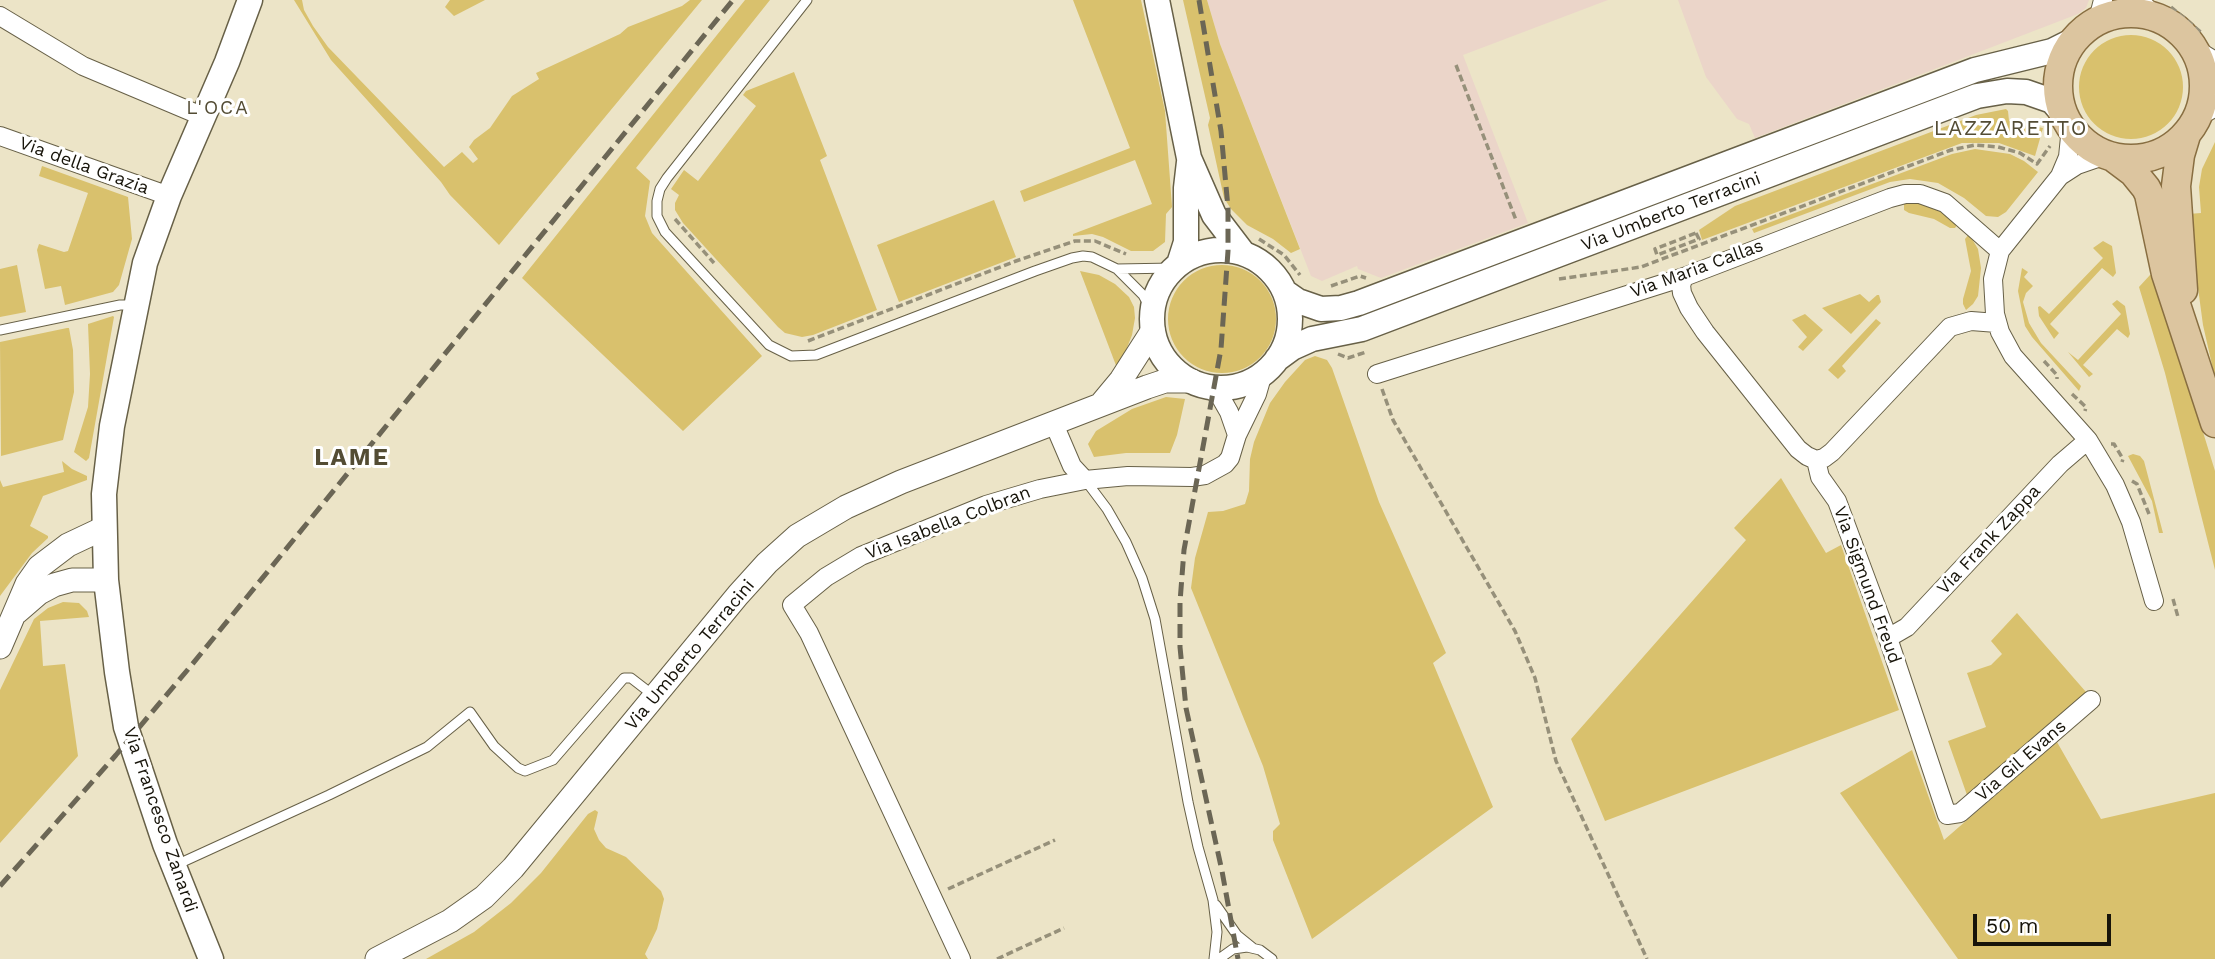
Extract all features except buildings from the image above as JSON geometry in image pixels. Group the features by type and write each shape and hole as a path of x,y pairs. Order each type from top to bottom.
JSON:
{"main road":[{"name":"Via Francesco Zanardi","path":"211,959 148,797 127,727 114,652 106,580 104,486 145,262 169,196 204,117 250,0"},
{"path":"1157,0 1189,158 1214,215 1250,245 1258,260 1294,287 1289,331 1283,348 1270,366 1238,385 1223,387 1200,384 1178,372 1166,360 1158,346 1153,321 1159,289 1177,266 1186,242 1189,158"},
{"path":"2186,331 2176,195 2178,167 2200,118 2205,51 2169,23 2153,6 2143,14 2117,14 2090,22 2062,63 2058,89 2062,126 2133,172 2146,188 2165,274 2215,423"},
{"name":"Via Umberto Terracini","path":"1294,287 1298,301 1321,309 1341,308 1359,303 1975,70 2041,55 2090,22"},
{"name":"Via Umberto Terracini","path":"1270,366 1312,339 1362,329 1977,96 2007,91 2026,92 2052,101 2062,126"},
{"path":"2110,156 2127,159 2156,155 2169,149 2200,118"},
{"path":"1177,266 1205,252 1250,245"}],"street":[{"path":"0,16 83,66 204,117"},
{"path":"2062,126 2068,157 2060,176 2000,251 1993,279 1997,323 2013,356 2088,440 2122,499 2154,601"},
{"name":"Via della Grazia","path":"0,136 169,196"},
{"path":"2060,176 2077,165 2110,156"},
{"name":"Via Maria Callas","path":"1377,374 1684,277 1905,194 1920,194 1945,203 2000,251"},
{"name":"Via Sigmund Freud","path":"1684,277 1682,293 1705,332 1798,449 1816,460 1818,473 1837,501 1888,638 1947,815"},
{"name":"Via Umberto Terracini","path":"1096,408 1121,380 1153,321"},
{"path":"1816,460 1832,452 1950,327 1971,321 1997,323"},
{"name":"Via Isabella Colbran","path":"961,959 809,633 792,605 826,577 876,548 986,505 1040,489 1085,480 1128,476 1205,475 1225,464 1230,458 1237,435 1270,366"},
{"name":"Via Umberto Terracini","path":"377,959 450,921 484,897 513,868 738,595 767,563 797,536 846,508 901,482 1165,381 1200,384"},
{"path":"1200,384 1221,398 1237,435"},
{"path":"1054,425 1072,466 1085,480"},
{"name":"Via Frank Zappa","path":"1888,638 1908,627 2060,464 2088,440"},
{"path":"0,647 27,584 39,567 68,545 104,528"},
{"path":"15,614 39,593 54,585 72,580 106,580"},
{"name":"Via Gil Evans","path":"1947,815 1960,813 2091,700"}],"lane":[{"path":"807,0 667,178 657,201 657,216 665,232 769,345 791,356 816,355 1072,258 1092,257 1117,268 1143,295 1153,321"},
{"path":"1117,268 1177,266"},
{"path":"0,330 120,305 135,305"},
{"path":"1085,480 1107,509 1126,542 1151,606 1163,656 1192,821 1213,900 1217,932 1216,959"},
{"path":"174,866 330,795 427,747 470,712 494,746 517,768 525,771 553,760 624,678 631,678 655,697"},
{"path":"1213,900 1237,936 1272,959"},
{"path":"1216,959 1233,949 1253,948"}],"path":[{"path":"2153,6 2205,51"},
{"path":"1456,65 1520,230"},
{"path":"1553,279 1641,267 1963,146 1986,145 2008,149 2037,164 2062,126"},
{"path":"671,213 720,269"},
{"path":"1696,233 1699,239 1657,255 1655,249 1679,240 1696,233"},
{"path":"1676,234 1679,240"},
{"path":"799,341 814,339 1075,241 1095,241 1134,257"},
{"path":"1691,242 1696,253"},
{"path":"1250,245 1284,255 1294,287"},
{"path":"1328,286 1360,276"},
{"path":"1335,352 1348,358 1369,350"},
{"path":"1377,374 1393,420 1515,631 1535,678 1556,761 1647,959"},
{"path":"2074,394 2086,407"},
{"path":"2114,444 2123,459"},
{"path":"2171,594 2178,617"},
{"path":"943,892 1055,839"},
{"path":"997,959 1064,928"}],"shaded area":[{"path":"294,0 302,0 304,10 328,47 444,167 462,152 473,163 478,159 469,147 490,128 512,96 539,79 536,73 620,34 628,27 682,6 690,0 702,0 499,245 450,195 331,60"},
{"path":"450,0 485,0 454,16 445,7"},
{"path":"745,0 770,0 636,168 650,181 645,216 652,233 762,356 683,431 522,278"},
{"path":"1073,0 1141,0 1165,111 1172,207 1166,214 1165,242 1153,251 1131,251 1092,234 1073,236 1152,204 1135,160 1024,202 1020,191 1130,148"},
{"path":"1183,0 1207,0 1220,44 1300,249 1291,253 1273,239 1247,225 1224,198 1208,125 1210,118"},
{"path":"1207,0 1608,0 1463,55 1528,223 1381,278 1358,269 1357,266 1322,281 1311,276 1220,44"},
{"path":"1678,0 2089,0 2086,8 2078,14 1755,138 1749,124 1737,119 1706,77"},
{"path":"2131,35 2151,39 2168,50 2179,67 2183,87 2179,107 2168,124 2151,135 2131,139 2111,135 2094,124 2083,107 2079,87 2083,67 2094,50 2111,39"},
{"path":"794,72 827,156 820,160 877,310 802,337 785,333 778,327 683,223 675,210 679,195 671,189 684,170 698,181 756,106 743,95 746,91"},
{"path":"2006,109 2009,121 2043,128 2035,156 1999,143 1962,143 1702,240 1699,230 1735,206 1976,115"},
{"path":"2215,142 2215,378 2203,325 2188,214 2201,213 2199,187 2202,169"},
{"path":"1975,149 2010,154 2038,172 2006,212 1998,217 1986,216 1964,198 1938,183 1910,179 1890,182 1754,233 1752,229 1952,154"},
{"path":"42,166 128,197 132,239 119,285 113,292 65,305 61,286 45,289 37,250 39,244 68,251 88,193 39,176"},
{"path":"994,200 1016,257 899,302 877,245"},
{"path":"1904,204 1934,207 1957,225 1950,228 1934,219 1904,210"},
{"path":"1969,234 1978,249 1981,268 1978,296 1966,310 1963,299 1971,271 1965,239"},
{"path":"2103,241 2112,246 2116,273 2113,277 2102,268 2050,324 2059,333 2054,339 2039,316 2038,307 2049,314 2103,258 2093,248"},
{"path":"17,265 26,312 0,317 0,269"},
{"path":"1222,265 1243,269 1260,281 1272,298 1276,319 1272,340 1260,357 1243,369 1222,373 1201,369 1184,357 1172,340 1168,319 1172,298 1184,281 1201,269"},
{"path":"2022,268 2028,272 2024,277 2033,286 2026,293 2023,302 2029,323 2041,343 2081,386 2079,391 2025,326 2018,291"},
{"path":"1080,271 1099,275 1115,284 1129,297 1134,307 1132,335 1117,368"},
{"path":"2150,275 2155,276 2215,471 2215,570 2165,373 2139,287"},
{"path":"1860,294 1869,302 1879,295 1881,302 1851,334 1822,308"},
{"path":"2117,300 2125,306 2130,334 2128,338 2117,329 2083,365 2093,374 2089,377 2068,352 2078,360 2121,314 2112,304"},
{"path":"1805,314 1823,330 1803,351 1798,347 1807,337 1792,320"},
{"path":"113,316 89,458 86,461 74,452 88,407 88,324"},
{"path":"1876,319 1881,323 1842,366 1846,371 1838,379 1828,370"},
{"path":"69,328 73,350 74,392 63,440 1,456 0,342"},
{"path":"1315,356 1327,360 1332,368 1379,502 1446,653 1433,663 1493,807 1312,939 1273,840 1273,831 1280,824 1263,766 1191,588 1195,558 1208,512 1223,511 1245,504 1254,442 1270,403 1305,360"},
{"path":"1166,397 1185,399 1170,453 1126,453 1094,457 1088,444 1096,431 1132,409"},
{"path":"2133,454 2144,461 2163,533 2159,533 2152,501 2128,456"},
{"path":"62,461 87,476 87,480 43,496 30,526 48,538 32,553 0,596 0,480 3,487 64,472"},
{"path":"1781,478 1826,553 1841,545 1899,710 1605,821 1571,739 1746,540 1734,528"},
{"path":"63,602 79,603 89,617 40,621 43,666 65,664 78,756 0,843 0,690 34,619 48,608"},
{"path":"2017,613 2086,692 1967,795 1948,741 1986,727 1967,673 1991,665 2002,654 1991,641"},
{"path":"2057,742 2101,819 2215,793 2215,959 1958,959 1840,793 1912,750 1944,840"},
{"path":"595,810 598,812 594,829 599,840 606,848 626,857 661,891 664,899 657,929 645,954 648,959 426,959 474,932 511,903 541,873 588,814"}],"railway":[{"path":"0,886 190,667 733,0"},
{"path":"1199,0 1221,131 1228,208 1228,251 1221,349 1184,550 1180,647 1186,708 1222,871 1238,959"}],"district":[{"name":"L'OCA","path":"218,108"},
{"name":"LAZZARETTO","path":"2011,129"},
{"name":"LAME","path":"352,458"}]}
